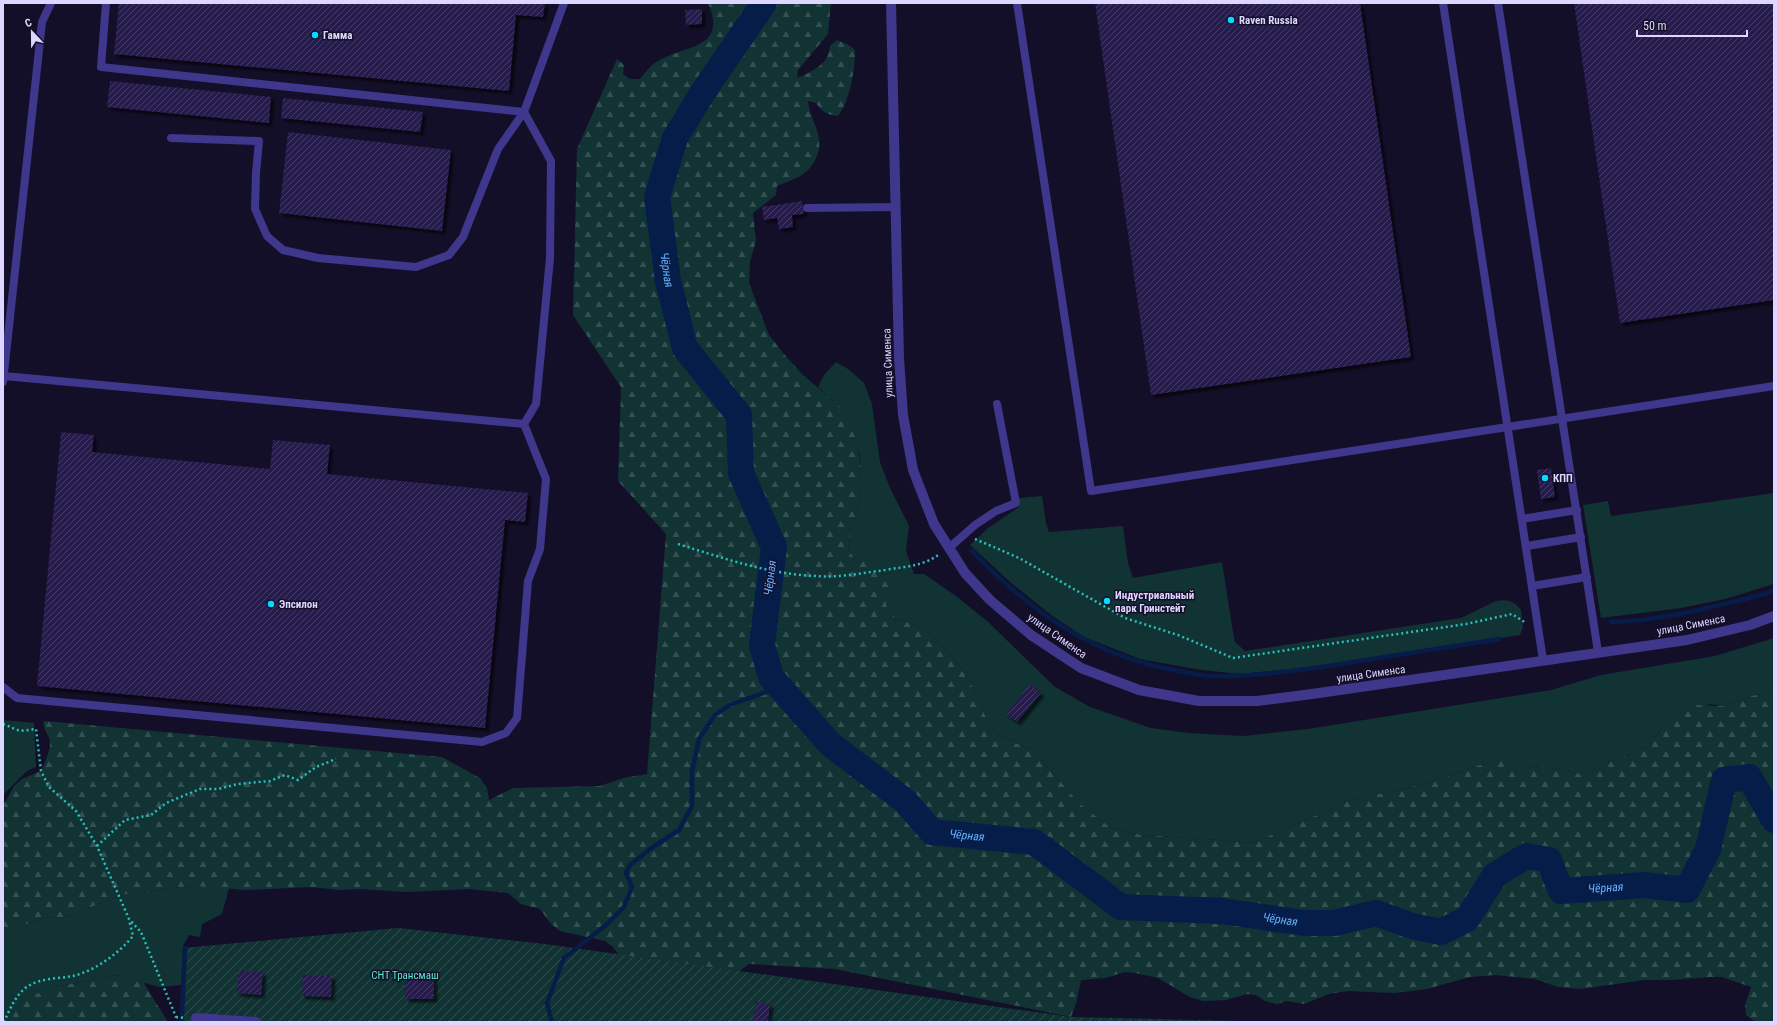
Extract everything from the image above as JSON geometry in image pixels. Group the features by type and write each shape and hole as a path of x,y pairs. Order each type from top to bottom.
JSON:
{"street":[{"name":"улица Сименса","path":"891,3 899,358 903,415 913,470 934,524 965,573 990,600 1031,635 1081,668 1139,690 1199,701 1257,701 1687,640 1750,626 1774,616"},
{"path":"196,1018 256,1022"}],"lane":[{"path":"51,3 42,22 3,379 524,424"},
{"path":"106,3 101,66 524,112"},
{"path":"171,138 259,141 255,209 267,236 283,250 318,258 416,267 449,255 463,237 498,149 524,112 564,3"},
{"path":"1016,3 1091,491 1774,386"},
{"path":"1443,3 1544,660"},
{"path":"1498,3 1598,652"},
{"path":"524,112 552,161 550,258 536,404 524,424"},
{"path":"807,208 896,207"},
{"path":"949,548 976,525 996,511 1016,503 997,404"},
{"path":"3,687 17,698 482,742 506,733 517,718 528,580 540,549 546,479 524,424"},
{"path":"1522,519 1577,510"},
{"path":"1526,546 1581,537"},
{"path":"1532,586 1587,577"}],"path":[{"path":"965,535 1019,558 1125,618 1178,634 1233,658 1466,624 1512,614 1532,627"},
{"path":"678,544 755,567 787,574 817,576 848,575 926,563 934,558"},
{"path":"3,724 20,731 36,729 41,771 50,787 76,811 97,846 129,920 133,936 118,952 84,973 36,982 24,989 16,998 4,1022"},
{"path":"97,846 125,820 151,815 166,803 185,797 200,789 218,789 238,784 270,781 285,775 298,780 316,767 336,759"},
{"path":"129,920 141,932 176,1017 176,1022"}],"green space":[{"path":"708,3 831,3 828,34 798,70 797,78 819,66 827,58 830,46 837,40 847,44 855,50 849,94 838,116 825,112 820,109 816,103 808,101 817,130 819,143 819,152 813,164 805,173 795,179 777,186 776,195 753,213 756,241 750,262 749,283 769,335 802,374 847,415 855,437 861,466 860,500 848,543 850,552 855,560 875,563 887,576 890,584 886,604 890,612 897,619 916,625 933,636 966,673 990,726 998,735 1029,749 1038,756 1079,803 1111,828 1141,835 1253,843 1351,800 1430,783 1476,766 1503,759 1511,764 1521,767 1541,766 1581,774 1647,747 1673,711 1696,705 1722,706 1751,696 1774,691 1774,1022 1754,1021 1746,1015 1745,1005 1751,987 1722,977 1644,980 1580,989 1558,987 1535,979 1495,975 1470,977 1427,989 1395,993 1348,991 1329,994 1304,1004 1287,1001 1277,1004 1265,1001 1256,995 1247,994 1226,1000 1203,1001 1190,997 1158,978 1125,972 1105,978 1081,980 1076,1004 1071,1017 835,969 749,964 738,972 619,955 613,947 605,941 560,931 551,924 540,909 521,904 508,893 469,889 406,892 361,889 340,890 310,887 246,890 195,886 171,888 141,894 126,894 64,917 46,918 3,931 3,806 14,786 22,779 41,771 43,768 50,746 49,737 44,727 44,721 442,757 480,778 487,788 489,800 513,788 600,786 623,778 647,774 666,534 618,481 621,387 573,315 577,149 617,59 624,65 623,74 630,79 640,79 652,65 662,58 698,45 707,39 712,31 713,19"},
{"path":"836,362 848,369 864,383 872,404 880,462 890,488 909,526 906,551 914,574 924,574 956,596 987,621 1055,687 1090,707 1151,728 1189,733 1243,736 1308,729 1551,690 1601,675 1715,656 1774,638 1774,691 1751,696 1722,706 1710,704 1666,720 1662,728 1647,747 1581,774 1541,766 1521,767 1511,764 1503,759 1476,766 1430,783 1351,800 1253,843 1141,835 1111,828 1079,803 1038,756 1029,749 998,735 990,726 966,673 933,636 916,625 897,619 890,612 886,604 887,576 875,563 855,561 850,552 848,543 860,500 861,466 859,453 833,401 818,387 824,375"},
{"path":"1774,493 1774,584 1725,599 1681,608 1601,618 1583,505 1608,501 1611,516"},
{"path":"1042,496 1046,523 1049,532 1123,526 1128,563 1133,578 1222,562 1235,642 1245,651 1461,618 1500,600 1510,601 1521,610 1523,627 1520,635 1309,667 1241,674 1201,670 1140,659 1084,637 1051,615 1009,581 970,545 988,528 1019,507 1019,498"},
{"path":"3,720 34,723 36,767 27,771 3,795"},
{"path":"195,886 229,888 222,914 202,924 200,937 189,935 183,946 181,985 159,987 117,975 54,987 10,1018 9,1022 3,1022 3,931 46,918 64,917 126,894 141,894 171,888"},
{"name":"СНТ Трансмаш","path":"398,928 545,944 1071,1017 1284,1022 180,1022 183,948"},
{"path":"117,975 143,982 168,1022 9,1022 10,1018 24,999 54,987"}],"building":[{"name":"Гамма","path":"119,3 545,3 543,17 516,15 509,91 114,54"},
{"path":"1095,3 1360,3 1411,357 1151,395"},
{"path":"1574,3 1774,3 1774,300 1620,323"},
{"path":"702,9 702,24 686,25 685,10"},
{"path":"110,81 271,97 269,123 107,107"},
{"path":"283,98 423,112 420,132 281,118"},
{"path":"288,132 451,150 442,231 279,213"},
{"path":"802,201 804,214 792,215 793,227 779,229 777,218 764,220 762,207"},
{"name":"Эпсилон","path":"61,432 94,435 92,452 270,469 273,440 330,445 327,474 528,493 525,522 505,520 485,728 37,686"},
{"name":"КПП","path":"1551,468 1555,497 1541,499 1537,470"},
{"path":"1030,684 1041,693 1017,722 1006,714"},
{"path":"238,971 263,972 261,995 237,993"},
{"path":"303,975 332,976 331,997 302,996"},
{"path":"405,976 434,976 434,999 405,999"},
{"path":"756,1002 770,1004 768,1022 753,1022"}],"waterway":[{"name":"Чёрная","path":"764,3 703,92 675,138 657,197 668,281 685,348 739,415 741,473 774,547 762,645 771,677 830,744 905,801 932,832 1034,842 1121,907 1222,911 1304,923 1334,923 1376,913 1412,926 1441,932 1467,919 1495,875 1526,856 1549,860 1561,891 1644,885 1687,890 1708,849 1724,780 1749,777 1774,820"},
{"path":"972,551 1017,594 1066,629 1119,655 1148,664 1198,675 1244,675 1330,666 1499,639"},
{"path":"1611,622 1669,616 1765,594 1774,590"},
{"path":"552,1022 547,1003 564,958 606,925 624,907 632,887 626,873 630,865 650,849 679,830 692,806 692,772 699,739 715,715 730,705 780,687"},
{"path":"182,1015 185,948"}],"place":[{"name":"Raven Russia","path":"1231,20"},
{"name":"Гамма","path":"315,35"},
{"name":"КПП","path":"1545,478"},
{"name":"Индустриальный парк Гринстейт","path":"1107,601"},
{"name":"Эпсилон","path":"271,604"}]}
